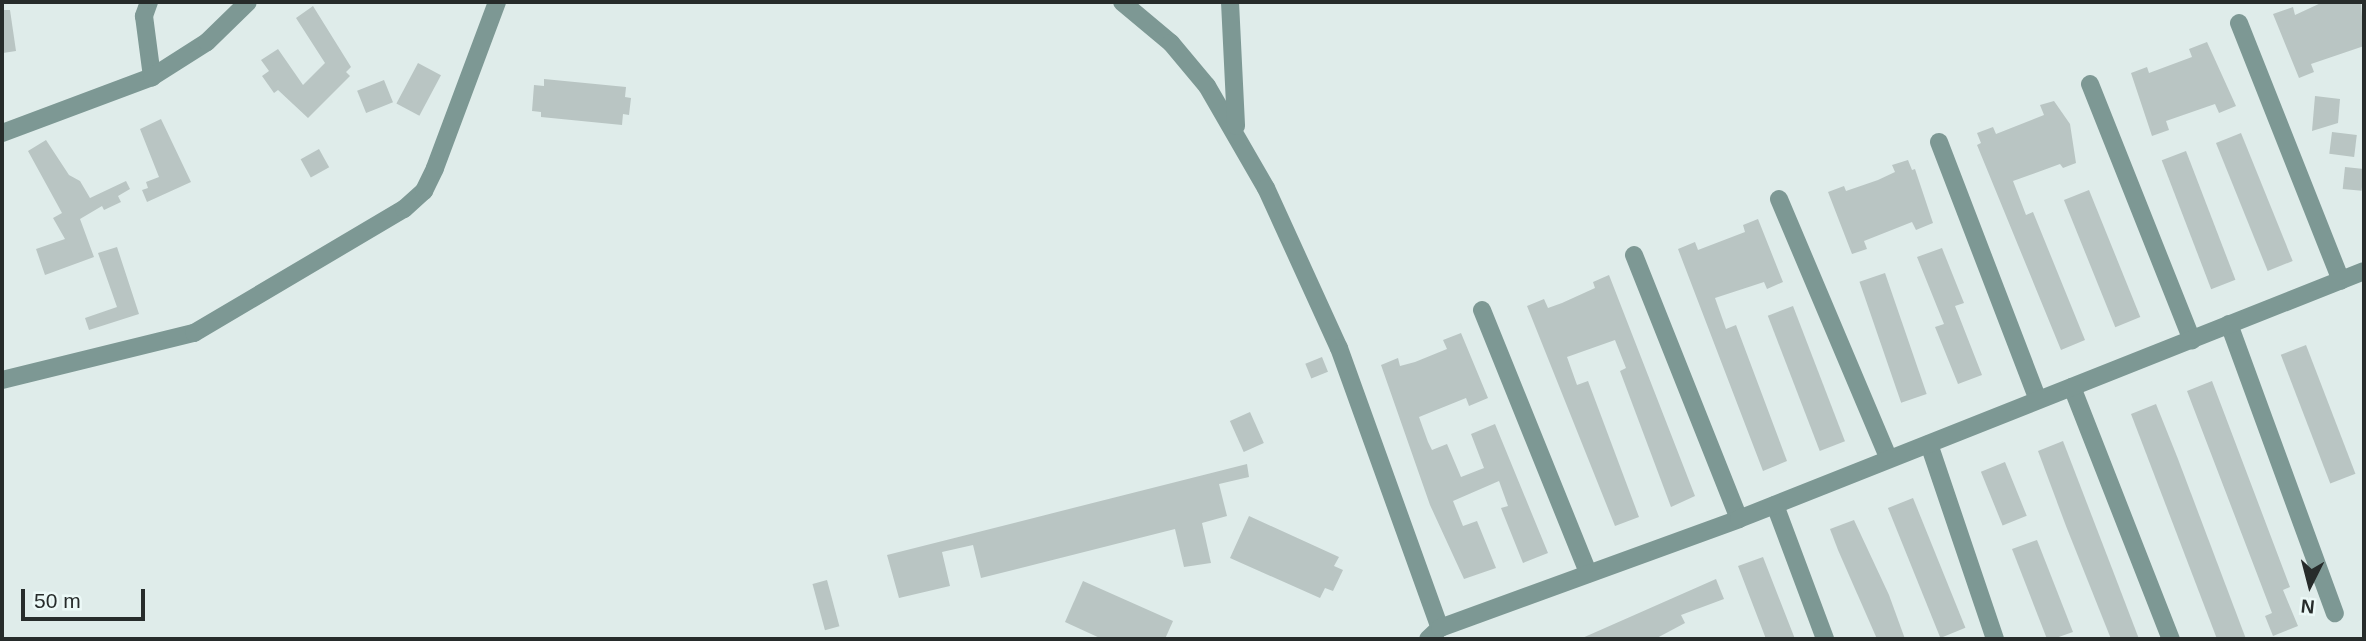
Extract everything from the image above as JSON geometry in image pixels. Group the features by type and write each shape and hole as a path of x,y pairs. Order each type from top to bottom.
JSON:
{"street":[{"path":"149,2 144,16 152,77"},
{"path":"2,132 152,77 207,42 247,2"},
{"path":"2,380 194,334 404,209 424,191 435,168 497,2"},
{"path":"1122,2 1171,43 1207,86 1237,133 1339,348 1434,634 1588,573 1775,505 2364,271"},
{"path":"1230,2 1237,133"},
{"path":"2239,23 2341,280"},
{"path":"2090,84 2192,340"},
{"path":"1939,142 2038,400"},
{"path":"1779,199 1889,460"},
{"path":"1634,255 1739,519"},
{"path":"1482,310 1588,573"},
{"path":"2229,324 2335,613"},
{"path":"2073,387 2171,639"},
{"path":"1929,444 1995,639"},
{"path":"1775,505 1825,639"}],"building":[{"path":"2323,2 2361,2 2364,46 2311,64 2314,72 2299,78 2273,14 2293,7 2295,15"},
{"path":"313,6 351,67 346,72 350,76 308,118 278,90 274,93 262,76 269,71 261,60 278,49 303,85 325,63 296,18"},
{"path":"2,10 10,10 16,51 3,53"},
{"path":"2207,42 2236,106 2219,113 2215,104 2166,121 2169,130 2152,136 2131,73 2147,67 2149,73 2192,57 2189,49"},
{"path":"418,63 441,75 419,116 396,104"},
{"path":"544,79 626,87 625,97 631,98 629,115 623,114 622,125 541,117 541,112 532,111 534,85 544,86"},
{"path":"384,80 393,102 366,113 357,91"},
{"path":"2315,96 2340,99 2338,123 2312,131"},
{"path":"2054,101 2070,124 2076,163 2063,168 2060,164 2013,181 2026,215 2033,212 2085,340 2061,350 1977,145 1981,143 1977,133 1993,127 1996,134 2044,115 2040,105"},
{"path":"161,119 191,182 147,202 142,190 148,188 146,182 159,177 140,129"},
{"path":"2332,132 2357,135 2354,157 2329,154"},
{"path":"2241,133 2293,261 2268,271 2216,143"},
{"path":"46,140 69,175 80,181 90,198 126,181 130,189 118,196 121,202 104,210 102,206 80,219 94,257 45,275 36,249 65,239 53,218 62,213 28,151"},
{"path":"319,149 329,167 311,178 301,159"},
{"path":"2186,151 2235,280 2211,289 2162,160"},
{"path":"1908,160 1912,170 1915,169 1933,223 1916,230 1912,222 1864,241 1867,249 1852,254 1828,192 1844,186 1846,191 1878,180 1895,172 1892,165"},
{"path":"2345,167 2364,169 2362,191 2343,189"},
{"path":"2089,190 2140,317 2115,327 2064,200"},
{"path":"1758,219 1783,282 1767,289 1764,282 1715,298 1726,329 1736,325 1787,461 1763,471 1678,249 1695,242 1698,250 1745,232 1743,225"},
{"path":"117,247 139,314 89,330 85,318 117,307 98,253"},
{"path":"1942,248 1964,303 1955,306 1982,375 1958,384 1935,327 1944,324 1917,257"},
{"path":"1885,273 1927,394 1901,403 1859,282"},
{"path":"1609,275 1695,496 1671,507 1620,371 1626,368 1615,340 1567,357 1577,385 1588,381 1639,517 1615,526 1527,306 1544,299 1548,308 1562,303 1595,288 1593,282"},
{"path":"1793,306 1845,441 1820,451 1768,316"},
{"path":"1461,333 1488,398 1469,406 1466,398 1419,417 1428,442 1432,450 1447,444 1461,477 1484,468 1471,434 1495,424 1548,553 1523,563 1501,508 1508,506 1499,481 1453,501 1463,526 1477,521 1496,568 1464,579 1430,505 1381,365 1398,358 1400,366 1415,362 1447,349 1443,340"},
{"path":"2306,345 2355,474 2330,484 2281,355"},
{"path":"1322,357 1328,372 1311,379 1305,364"},
{"path":"2212,381 2290,587 2283,590 2298,626 2273,636 2265,616 2272,613 2187,391"},
{"path":"2156,404 2246,639 2217,639 2131,414"},
{"path":"1250,412 1264,443 1244,452 1230,421"},
{"path":"2063,441 2139,639 2111,639 2066,526 2038,451"},
{"path":"2005,462 2027,516 2003,526 1981,472"},
{"path":"1247,464 1249,477 1219,484 1227,516 1202,523 1211,563 1184,567 1175,529 981,578 973,545 942,552 950,586 899,598 887,555"},
{"path":"1913,498 1965,628 1940,638 1888,508"},
{"path":"1249,516 1339,557 1334,566 1343,570 1333,591 1325,588 1320,598 1230,558"},
{"path":"1854,520 1889,595 1905,639 1877,639 1838,550 1830,529"},
{"path":"2037,540 2073,632 2053,639 2047,639 2012,549"},
{"path":"1763,557 1795,639 1766,639 1738,566"},
{"path":"1716,579 1724,599 1681,615 1685,623 1655,639 1580,639"},
{"path":"827,580 839,626 825,630 813,584"},
{"path":"1083,581 1173,621 1165,639 1102,639 1065,622"}]}
